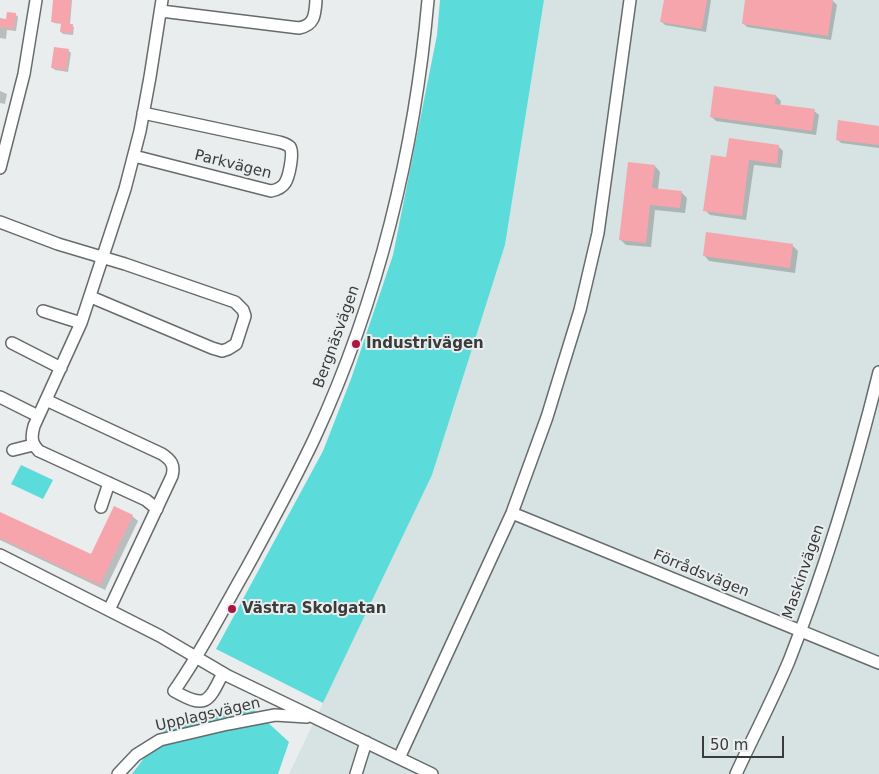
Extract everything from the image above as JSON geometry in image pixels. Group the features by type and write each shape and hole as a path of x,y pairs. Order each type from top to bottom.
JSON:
{"street":[{"path":"0,168 24,74 36,0"},
{"path":"157,508 146,500 40,451 33,445 31,437 38,416 91,297 125,189 143,113 161,5 299,28 312,22 316,0"},
{"name":"Bergnäsvägen","path":"223,673 210,697 206,700 199,702 174,691 196,657 286,496 315,436 354,340 386,238 397,192 411,126 428,0"},
{"path":"399,758 512,513 547,417 580,310 598,233 630,0"},
{"name":"Parkvägen","path":"134,156 271,191 285,184 291,160 291,148 279,142 143,113"},
{"path":"0,222 58,244 103,257 235,302 243,310 245,316 236,344 222,351 91,297"},
{"path":"43,311 81,323"},
{"path":"12,343 61,368"},
{"name":"Maskinvägen","path":"736,774 788,662 800,631 856,463 879,372"},
{"path":"0,397 38,416"},
{"path":"46,400 162,454 170,460 174,468 172,476 109,610"},
{"path":"13,450 33,445"},
{"path":"101,507 109,483"},
{"name":"Förrådsvägen","path":"512,513 879,663"},
{"path":"0,555 160,636 223,673"},
{"name":"Upplagsvägen","path":"223,673 432,774"},
{"name":"Upplagsvägen","path":"118,774 131,758 151,744 179,735 275,715 317,718"},
{"path":"356,774 366,742"}],"shaded area":[{"path":"440,0 544,0 505,245 432,475 323,703 216,649 323,451 351,379 393,255 437,35"},
{"path":"544,0 879,0 879,774 289,774 432,475 505,245"},
{"path":"21,465 53,480 43,499 11,484"},
{"path":"251,707 289,742 278,774 132,774 171,722"}],"building":[{"path":"53,0 71,0 69,24 73,24 72,33 60,32 61,23 51,22"},
{"path":"664,0 707,0 702,29 660,22"},
{"path":"745,0 833,0 828,36 742,24"},
{"path":"7,12 16,13 14,29 0,27 0,18 6,19"},
{"path":"54,47 69,49 66,70 51,68"},
{"path":"714,86 776,95 775,104 815,109 812,131 710,117"},
{"path":"838,120 879,126 879,145 836,140"},
{"path":"729,138 779,145 777,164 749,160 742,216 703,211 711,155 726,157"},
{"path":"628,162 655,165 652,188 682,191 680,208 650,205 646,243 619,240"},
{"path":"706,232 793,244 790,268 703,256"},
{"path":"114,506 133,515 100,585 0,538 0,512 91,554"}],"place":[{"name":"Industrivägen","path":"356,344"},
{"name":"Västra Skolgatan","path":"232,609"}]}
